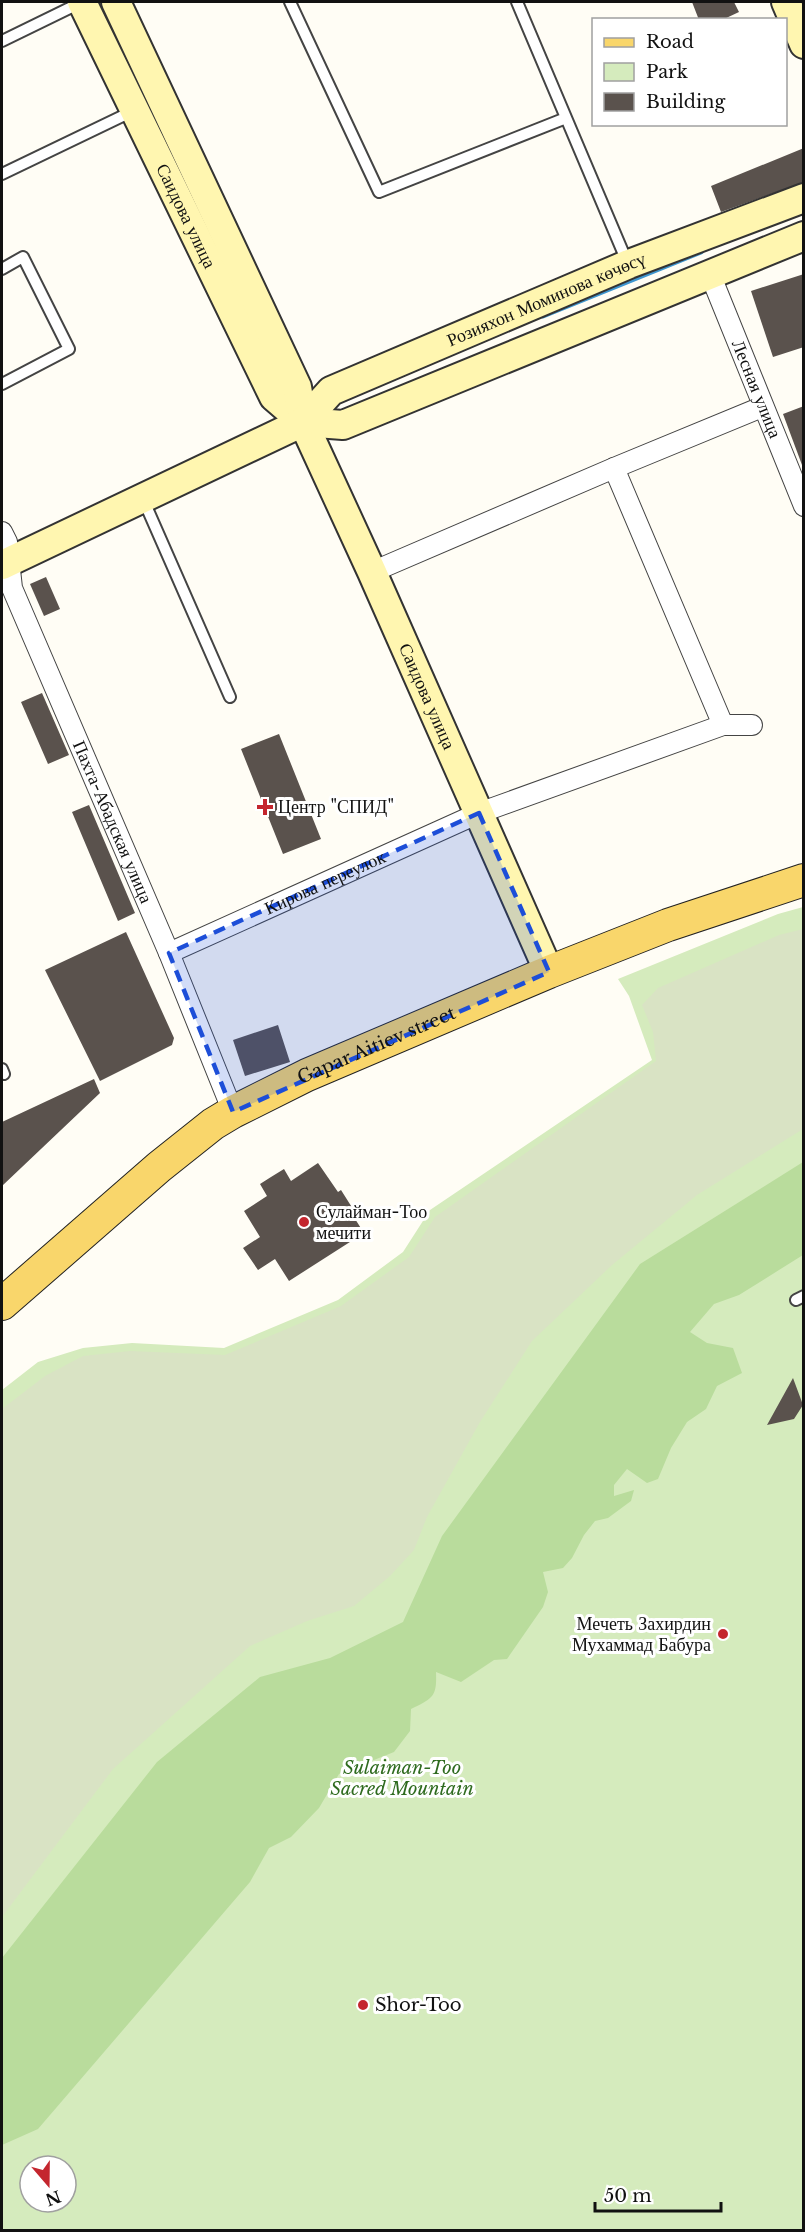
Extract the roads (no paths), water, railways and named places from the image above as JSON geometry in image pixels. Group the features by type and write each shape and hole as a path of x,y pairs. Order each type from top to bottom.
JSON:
{"main road":[{"name":"Gapar Aitiev street","path":"2,1304 159,1167 213,1124 233,1112 307,1076 549,972 668,925 804,880"}],"street":[{"name":"Саидова улица","path":"82,2 274,397 303,422"},
{"name":"Саидова улица","path":"116,2 297,387 303,422 549,972"},
{"path":"786,2 804,45"},
{"name":"Розияхон Моминова көчөсү","path":"5,563 303,422 331,391 628,264 804,198"},
{"name":"Розияхон Моминова көчөсү","path":"303,422 343,425 804,236"},
{"name":"Лесная улица","path":"710,274 804,506"},
{"path":"372,572 762,407"},
{"path":"614,468 723,725"},
{"name":"Пахта-Абадская улица","path":"2,532 7,542 5,563 12,588 169,953 233,1112"},
{"name":"Кирова переулок","path":"169,953 479,813 723,725 752,725"}],"lane":[{"path":"2,41 82,2"},
{"path":"290,2 380,192 566,118"},
{"path":"517,2 628,264"},
{"path":"2,174 133,111"},
{"path":"2,268 23,257 69,349 2,384"},
{"path":"142,497 230,697"}],"waterway":[{"path":"543,316 701,252"}],"place":[{"name":"Центр \"СПИД\"","path":"265,807"},
{"name":"Сулайман-Тоо мечити","path":"304,1222"},
{"name":"Мечеть Захирдин Мухаммад Бабура","path":"723,1634"},
{"name":"Shor-Too","path":"363,2005"}],"park label":[{"name":"Sulaiman-Too Sacred Mountain","path":"402,1778"}]}
